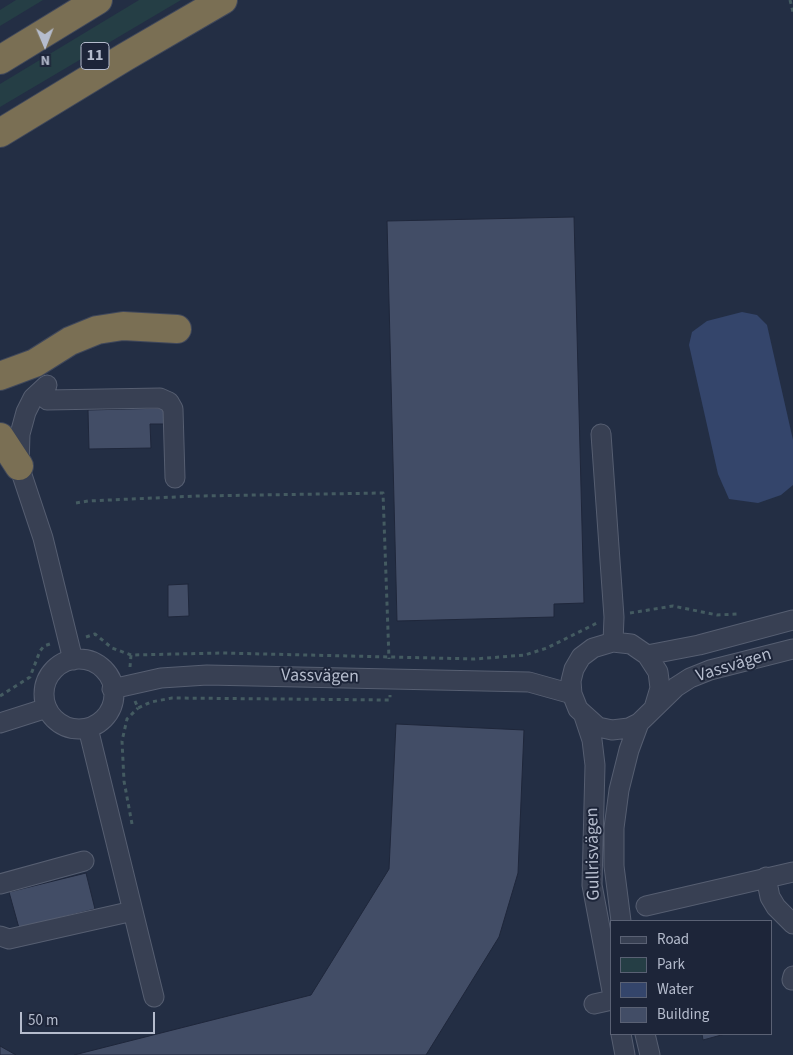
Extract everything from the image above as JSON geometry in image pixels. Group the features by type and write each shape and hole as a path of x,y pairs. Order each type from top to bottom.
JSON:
{"highway":[{"path":"0,60 98,0"},
{"name":"11","path":"0,114 192,0"},
{"path":"0,133 78,84 223,0"},
{"path":"0,376 35,363 70,341 97,330 123,326 177,329"},
{"path":"0,437 20,466"}],"street":[{"path":"73,660 43,538 20,466 20,434 26,412 33,398 47,393 160,398 169,402 174,409 175,478"},
{"path":"601,434 614,617 613,642"},
{"name":"Vassvägen","path":"648,655 699,645 793,620"},
{"path":"584,716 578,709 572,694 571,681 574,669 582,657 593,648 613,642 631,644 648,655 658,672 660,688 654,708"},
{"name":"Vassvägen","path":"584,716 598,727 612,730 629,728 639,723 676,687 690,678 793,649"},
{"path":"73,660 91,661 101,667 111,681 120,687 107,715 95,726 75,729 60,724 50,714 44,692 47,680 55,668 73,660"},
{"name":"Vassvägen","path":"529,682 574,669"},
{"name":"Vassvägen","path":"120,687 179,676 207,675 529,682 572,694"},
{"path":"0,723 47,708"},
{"name":"Gullrisvägen","path":"584,716 592,740 595,765 592,885 610,981"},
{"name":"Gullrisvägen","path":"621,920 614,866 614,828 619,790 629,750 639,723"},
{"path":"88,728 154,998"},
{"path":"0,884 84,861"},
{"path":"646,906 793,872"},
{"path":"766,877 770,897 776,908 793,924"},
{"path":"0,936 8,940 133,911"},
{"path":"792,980 793,976"},
{"path":"621,1035 625,1055"},
{"path":"645,1035 650,1055"}],"path":[{"path":"790,0 793,12"},
{"path":"76,503 197,496 383,493 389,657"},
{"path":"0,696 30,677 44,646 95,634 112,648 131,655 222,653 475,659 525,655 560,641 586,627 614,617 644,610 674,606 717,615 739,614"},
{"path":"131,655 120,687 138,708"},
{"path":"134,833 124,781 122,741 127,719 138,708 151,702 172,698 390,700"}],"green space":[{"path":"16,0 43,0 0,26 0,10"},
{"path":"139,0 181,0 0,107 0,84"}],"water":[{"path":"742,312 757,315 767,325 793,440 793,485 781,495 758,503 729,499 718,474 689,345 692,332 707,321"}],"building":[{"path":"574,217 584,603 554,604 554,617 397,621 387,221"},
{"path":"164,408 164,424 150,424 151,448 89,449 88,410"},
{"path":"188,584 189,616 168,617 168,585"},
{"path":"396,724 524,730 518,873 499,937 426,1055 74,1055 311,995 389,869"},
{"path":"86,873 95,909 19,928 9,892"},
{"path":"702,1035 721,1035 703,1040"},
{"path":"0,1046 16,1055 0,1055"}]}
